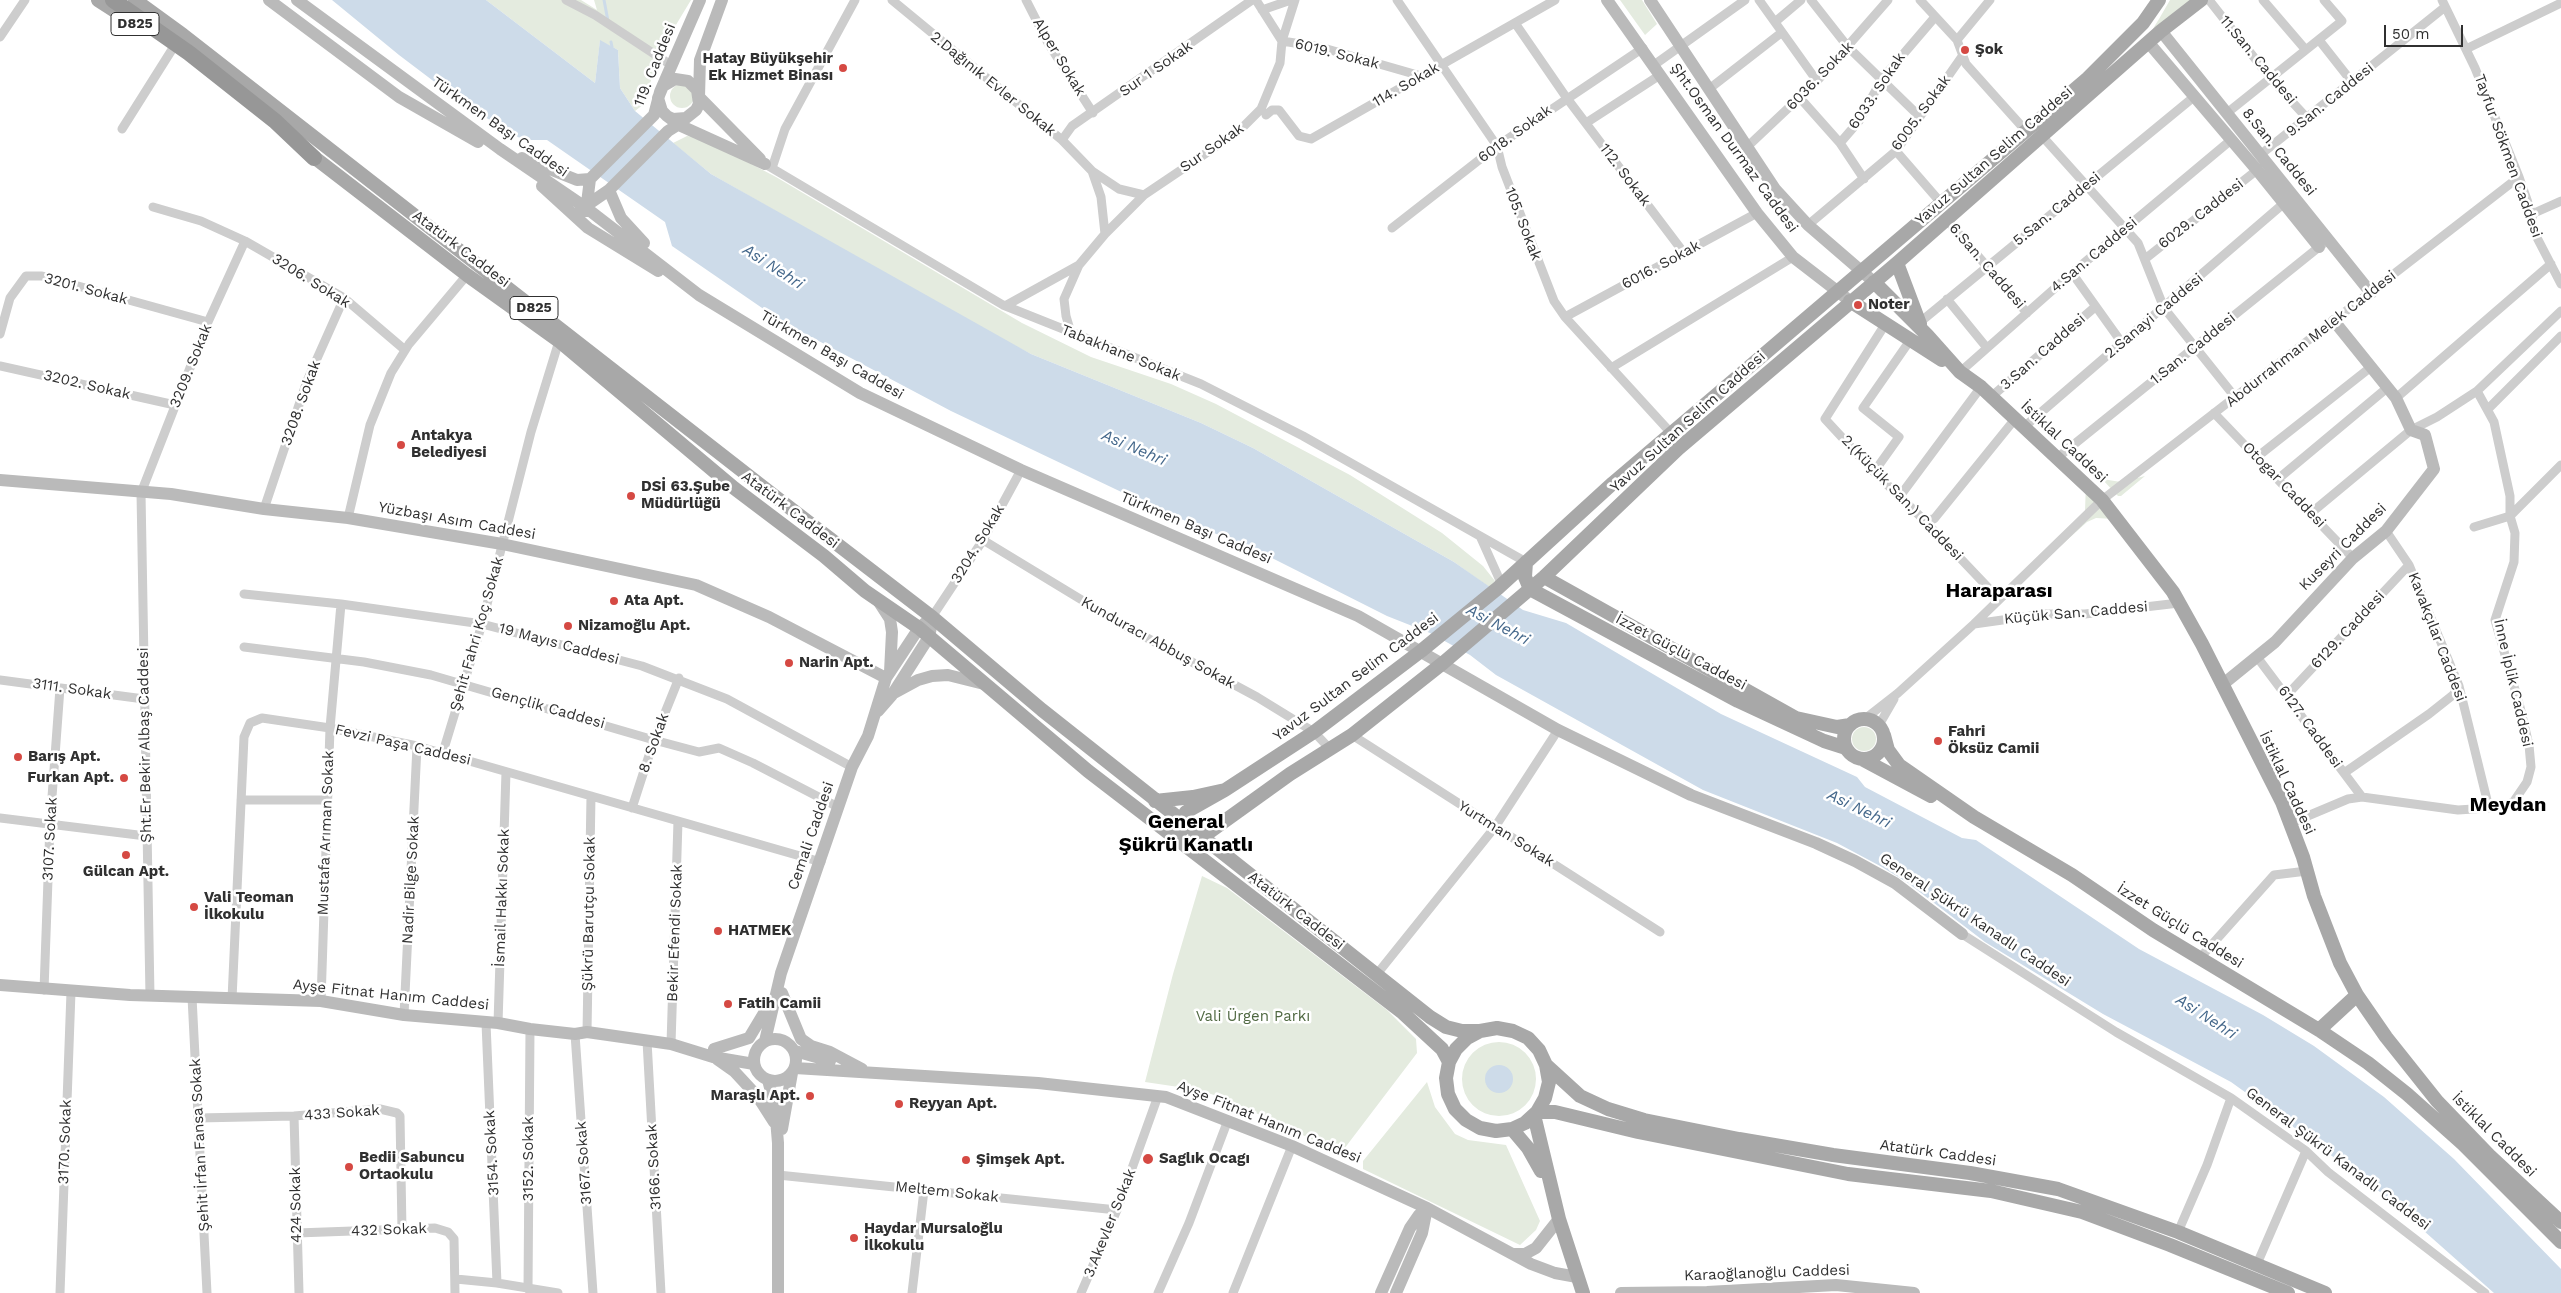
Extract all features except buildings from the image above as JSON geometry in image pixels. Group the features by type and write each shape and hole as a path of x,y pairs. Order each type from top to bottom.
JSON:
{"highway":[{"path":"113,0 241,94 275,121 314,158"}],"main road":[{"name":"D825","path":"98,0 241,94"},
{"name":"Atatürk Caddesi","path":"135,0 183,35 932,617 1042,710 1181,822 1378,974 1430,1017 1446,1027 1462,1031 1480,1031 1497,1028 1513,1031 1528,1038 1539,1050 1546,1065 1548,1082 1545,1098 1535,1113 1576,1116 1638,1132 1848,1174 1991,1192 2082,1212 2170,1244 2288,1293"},
{"name":"Yavuz Sultan Selim Caddesi","path":"1155,801 1193,797 1225,790 1437,656 1525,594 1678,449 1844,297 1862,273 2102,64 2143,23 2159,0"},
{"name":"Yavuz Sultan Selim Caddesi","path":"1437,656 1433,641 1500,587 1672,433 1844,297 1874,282 2148,42 2202,0"},
{"name":"Atatürk Caddesi","path":"314,158 466,274 559,341 734,488 924,633 1088,771 1402,1013 1442,1049 1449,1062"},
{"name":"İstiklal Caddesi","path":"1897,263 1919,323 1927,335"},
{"name":"İstiklal Caddesi","path":"1874,282 1927,335 1960,372"},
{"name":"İstiklal Caddesi","path":"1844,297 1960,372 1986,392 2102,500 2173,592 2222,685 2291,822 2314,896 2340,962 2357,995 2386,1037 2437,1101 2489,1155 2559,1217"},
{"path":"1525,594 1526,562"},
{"name":"İzzet Güçlü Caddesi","path":"1544,577 1796,718 1830,727 1850,725 1866,718"},
{"name":"İzzet Güçlü Caddesi","path":"1525,594 1738,701 1824,742 1846,748 1850,753 1974,817 2072,875 2199,959 2320,1030 2368,1063"},
{"name":"Yavuz Sultan Selim Caddesi","path":"1180,842 1201,838 1290,774 1352,735 1437,656"},
{"path":"1862,759 1874,757 1879,753 1884,742 1882,730 1866,718"},
{"path":"1846,748 1844,736 1850,725"},
{"name":"İzzet Güçlü Caddesi","path":"1882,730 1888,750 1899,764 1974,817"},
{"path":"1180,842 1181,822 1186,812 1225,790"},
{"path":"2320,1030 2357,995"},
{"path":"1480,1031 1462,1044 1449,1062 1446,1078 1448,1094 1455,1109 1466,1120 1480,1128 1496,1131 1512,1129 1525,1123 1535,1113"},
{"name":"İstiklal Caddesi","path":"2368,1063 2407,1094 2463,1144 2561,1242"},
{"name":"Atatürk Caddesi","path":"1546,1065 1580,1096 1608,1109 1644,1120 1833,1155 1970,1173 2058,1189 2178,1232 2325,1293"},
{"path":"1535,1113 1552,1194 1582,1293"},
{"path":"1512,1129 1533,1155 1552,1194"}],"street":[{"path":"0,37 25,0"},
{"path":"269,0 399,97 498,153 529,174 588,228 699,296"},
{"name":"Türkmen Başı Caddesi","path":"297,0 500,149 585,207 699,296 860,393 1021,470 1358,616 1437,656"},
{"path":"566,0 595,15 671,65"},
{"name":"119. Caddesi","path":"590,179 654,116 660,92 700,0"},
{"path":"566,207 577,211 585,207 608,190 674,128 692,115 699,104 700,60 722,0"},
{"path":"768,166 785,129 855,0"},
{"name":"2.Dağınık Evler Sokak","path":"892,0 1062,140 1092,171 1119,190 1144,195"},
{"name":"Alper Sokak","path":"1026,0 1048,43 1094,113"},
{"name":"Sur 1 Sokak","path":"1062,140 1072,126 1094,113 1252,0"},
{"path":"1256,0 1282,41"},
{"path":"1262,10 1291,0"},
{"name":"Sur Sokak","path":"1071,333 1064,299 1080,265 1105,234 1144,195 1239,132 1261,109 1280,63 1282,41 1295,0"},
{"name":"105. Sokak","path":"1397,0 1497,146 1502,167 1545,282 1554,301 1565,317 1672,433"},
{"name":"114. Sokak","path":"1266,115 1272,110 1279,110 1299,136 1311,139 1555,0"},
{"name":"Şht.Osman Durmaz Caddesi","path":"1607,0 1643,48 1757,213 1793,257 1844,297"},
{"name":"Şht.Osman Durmaz Caddesi","path":"1650,0 1775,189 1808,225 1874,282"},
{"path":"1586,123 1657,70 1680,46 1745,0"},
{"path":"1759,0 1817,81"},
{"path":"1775,22 1801,0"},
{"path":"1811,0 1848,47 1919,116"},
{"name":"6036. Sokak","path":"1747,147 1817,81 1888,0"},
{"path":"1920,0 1957,40 1966,64 2026,131"},
{"path":"1957,40 1990,0"},
{"name":"11.San. Caddesi","path":"2209,0 2271,79 2307,118"},
{"path":"2263,0 2305,49"},
{"path":"2227,113 2342,21 2324,0"},
{"name":"Tayfur Sökmen Caddesi","path":"2444,3 2466,49 2519,177 2532,214 2533,230 2561,284"},
{"name":"9.San. Caddesi","path":"2260,155 2352,82 2444,3"},
{"path":"2466,49 2561,3"},
{"name":"6033. Sokak","path":"1840,144 1859,121 1882,79 1935,17"},
{"name":"112. Sokak","path":"1515,23 1566,97 1684,253"},
{"name":"8.San. Caddesi","path":"2161,31 2260,155 2324,244"},
{"path":"1709,89 1781,33"},
{"path":"2319,40 2352,82"},
{"name":"6019. Sokak","path":"1282,41 1320,47 1421,76"},
{"name":"8.San. Caddesi","path":"2148,42 2232,140 2283,204 2371,293"},
{"path":"122,129 173,48"},
{"name":"6018. Sokak","path":"1392,228 1497,146 1566,97 1643,48"},
{"name":"6005. Sokak","path":"1808,225 1896,151 1963,55"},
{"path":"682,79 694,85 699,97 768,166 674,128 659,105 660,92 668,82 682,79"},
{"name":"5.San. Caddesi","path":"1919,323 2195,96"},
{"path":"1800,98 1840,144 1864,179"},
{"path":"667,116 680,120 692,115"},
{"path":"2042,136 2138,243 2164,308 2235,397"},
{"name":"4.San. Caddesi","path":"1960,372 2072,273 2232,140"},
{"path":"500,149 577,180 590,179 585,207 588,228"},
{"path":"1896,151 1942,204"},
{"name":"Tabakhane Sokak","path":"768,166 1005,306 1209,388 1303,436 1526,562"},
{"name":"6029. Caddesi","path":"2145,259 2257,170"},
{"name":"2.Dağınık Evler Sokak","path":"1092,171 1101,197 1105,234"},
{"name":"Abdurrahman Melek Caddesi","path":"1898,693 1974,624 2102,500 2519,177"},
{"path":"608,190 621,218 672,274"},
{"path":"2532,214 2561,201"},
{"name":"2.Sanayi Caddesi","path":"1922,518 1926,520 1934,518 2019,423 2122,343 2283,204"},
{"name":"3206. Sokak","path":"153,207 201,221 245,240 344,298 406,350"},
{"name":"6016. Sokak","path":"1565,317 1757,213"},
{"name":"6.San. Caddesi","path":"1946,220 2027,313"},
{"name":"3209. Sokak","path":"141,493 208,322 245,240"},
{"name":"1.San. Caddesi","path":"2057,458 2324,244"},
{"path":"1611,368 1793,257"},
{"path":"2396,398 2551,264"},
{"name":"Sur Sokak","path":"1005,306 1080,265"},
{"path":"2072,273 2122,343"},
{"path":"348,518 370,425 391,373 406,350 466,274"},
{"name":"3201. Sokak","path":"0,334 10,298 26,276 42,276 208,322"},
{"name":"3208. Sokak","path":"264,509 307,381 344,298"},
{"path":"1948,299 1987,348"},
{"name":"3.San. Caddesi","path":"1900,496 1986,392 2095,307"},
{"path":"2312,514 2411,430 2437,417 2477,390 2561,311"},
{"name":"Kuseyri Caddesi","path":"2222,685 2275,642 2354,558 2386,531 2434,469 2425,436 2411,430 2396,398 2334,321"},
{"name":"2.(Küçük San.) Caddesi","path":"1886,323 1826,419 1874,472 1922,518 1999,599"},
{"path":"2488,409 2561,336"},
{"path":"1874,472 1898,437 1863,408 1910,339"},
{"name":"Şehit Fahri Koç Sokak","path":"443,752 482,624 531,432 559,341"},
{"name":"3202. Sokak","path":"0,366 175,405"},
{"path":"2257,457 2371,367"},
{"path":"2278,479 2387,388"},
{"name":"İnne İplik Caddesi","path":"2477,390 2494,422 2510,496 2510,516 2516,538 2514,562 2495,620 2520,707 2531,767 2527,782 2514,801 2504,807 2489,808"},
{"name":"Otogar Caddesi","path":"2214,413 2354,558"},
{"name":"3204. Sokak","path":"932,617 983,540 1021,470"},
{"path":"2474,527 2510,516 2560,470"},
{"name":"Yüzbaşı Asım Caddesi","path":"0,480 171,494 264,509 348,518 502,544 696,585 769,617 888,675"},
{"name":"Şht.Er Bekir Albaş Caddesi","path":"141,493 150,996"},
{"name":"Kavakçılar Caddesi","path":"2386,531 2409,565 2459,686 2489,808"},
{"path":"1480,536 1500,587"},
{"name":"Kunduracı Abbuş Sokak","path":"983,540 1123,625 1257,697 1314,732 1330,749"},
{"name":"6129. Caddesi","path":"2287,695 2409,565"},
{"name":"19 Mayıs Caddesi","path":"244,594 341,604 482,624 642,666 679,678 727,699 852,767"},
{"name":"Cemali Caddesi","path":"761,1045 779,990 781,973 821,862 852,767 868,736 888,675 892,632 890,619 874,596"},
{"name":"Küçük San. Caddesi","path":"1974,624 2045,614 2085,614 2179,603"},
{"name":"Mustafa Arıman Sokak","path":"320,1001 330,728 341,604"},
{"name":"Cemali Caddesi","path":"877,712 892,695 932,617"},
{"name":"Cemali Caddesi","path":"888,675 924,633"},
{"name":"Gençlik Caddesi","path":"244,647 336,659 432,675 699,752 720,748 838,807"},
{"name":"General Şükrü Kanadlı Caddesi","path":"1437,656 1558,730 1691,795 1816,843 1855,861 1895,883 1962,934 2116,1032 2231,1098 2306,1151 2328,1172 2485,1293"},
{"name":"6127. Caddesi","path":"2257,657 2362,797"},
{"name":"Cemali Caddesi","path":"892,695 918,680 932,676 957,676 986,684"},
{"name":"8. Sokak","path":"632,808 654,740 679,678"},
{"name":"3111. Sokak","path":"0,680 144,699"},
{"path":"2344,773 2454,695 2459,686"},
{"name":"3107. Sokak","path":"44,990 50,824 60,688"},
{"path":"1866,718 1898,693"},
{"path":"1882,730 1898,693"},
{"name":"Fevzi Paşa Caddesi","path":"232,999 244,737 250,723 262,718 330,728 443,752 506,772 821,862"},
{"path":"1378,974 1495,827 1558,730"},
{"name":"Yurtman Sokak","path":"1352,735 1660,932"},
{"name":"Nadir Bilge Sokak","path":"404,1015 418,746"},
{"name":"İsmail Hakkı Sokak","path":"492,1023 506,772"},
{"name":"Şükrü Barutçu Sokak","path":"581,1033 591,796"},
{"path":"2291,822 2348,799 2362,797 2458,810 2489,808"},
{"path":"241,800 327,800"},
{"path":"0,818 146,836"},
{"name":"Bekir Efendi Sokak","path":"671,1044 678,821"},
{"path":"2199,959 2274,875 2307,871"},
{"name":"Ayşe Fitnat Hanım Caddesi","path":"0,985 71,992 150,996 320,1001 404,1015 444,1017 530,1029 671,1044 754,1064"},
{"path":"776,1126 758,1097 714,1053 749,1038 779,990"},
{"path":"779,990 801,1039 811,1046 837,1055 864,1070"},
{"name":"Cemali Caddesi","path":"779,990 792,1047"},
{"name":"3170. Sokak","path":"60,1293 71,992"},
{"name":"Şehit İrfan Fansa Sokak","path":"192,997 207,1293"},
{"name":"3154. Sokak","path":"492,1023 497,1282"},
{"name":"3152. Sokak","path":"528,1289 530,1029"},
{"name":"3167. Sokak","path":"581,1033 593,1293"},
{"name":"Ayşe Fitnat Hanım Caddesi","path":"714,1053 761,1045 778,1038 792,1047 864,1070"},
{"name":"3166. Sokak","path":"647,1041 661,1293"},
{"path":"761,1045 754,1064 762,1076 768,1080 776,1126 778,1158 778,1293"},
{"path":"778,1158 793,1070 792,1047"},
{"name":"Ayşe Fitnat Hanım Caddesi","path":"768,1080 781,1080 793,1070 864,1070 1038,1083 1158,1096 1228,1120 1292,1146 1428,1208 1531,1264 1555,1273 1577,1277"},
{"name":"3.Akevler Sokak","path":"1081,1293 1117,1210 1158,1096"},
{"path":"2178,1232 2207,1165 2231,1098"},
{"name":"433 Sokak","path":"198,1118 294,1116 380,1109 398,1113 400,1116 402,1230"},
{"name":"424 Sokak","path":"294,1116 298,1293"},
{"path":"1158,1293 1189,1223 1228,1120"},
{"path":"1233,1293 1292,1146"},
{"path":"2256,1264 2306,1151"},
{"name":"Meltem Sokak","path":"778,1175 1117,1210"},
{"path":"912,1293 924,1190"},
{"path":"1381,1293 1410,1228 1419,1214 1428,1208"},
{"path":"1396,1293 1422,1233 1428,1208"},
{"path":"1514,1254 1525,1254 1536,1248 1559,1219"},
{"name":"432 Sokak","path":"297,1233 435,1228 448,1232 454,1239 455,1293"},
{"path":"456,1279 497,1282 558,1293"},
{"name":"Karaoğlanoğlu Caddesi","path":"1621,1293 1835,1289 1914,1293"}],"green space":[{"path":"486,0 581,0 597,10 594,0 691,0 659,53 644,104 635,111 620,88 618,50 600,41 595,83"},
{"path":"1620,0 1642,0 1657,24 1645,35"},
{"path":"2170,0 2194,0 2141,48 2159,19"},
{"path":"682,84 687,85 693,91 693,101 687,107 682,108 677,107 671,101 670,96 671,91 677,85"},
{"path":"687,136 700,137 776,177 1022,323 1091,357 1171,384 1216,404 1350,475 1442,533 1483,566 1495,581 1489,587 1454,562 1253,448 1201,423 1031,354 971,323 711,174 673,143"},
{"path":"2145,476 2121,496 2118,496 2102,479 2121,482"},
{"path":"2086,482 2115,519 2096,518 2087,522 2056,550 2085,511"},
{"path":"1864,727 1869,728 1875,734 1875,744 1869,750 1864,751 1859,750 1853,744 1852,739 1853,734 1859,728"},
{"name":"Vali Ürgen Parkı","path":"1202,876 1227,888 1387,1010 1416,1039 1417,1053 1341,1153 1226,1099 1199,1090 1145,1082 1173,974"},
{"path":"1499,1042 1520,1048 1530,1058 1536,1079 1530,1100 1520,1110 1499,1116 1478,1110 1468,1100 1462,1079 1468,1058 1478,1048"},
{"path":"1427,1082 1435,1107 1455,1134 1468,1140 1506,1145 1540,1221 1536,1230 1520,1245 1363,1169 1363,1161"}],"water":[{"name":"Asi Nehri","path":"332,0 486,0 595,83 600,40 618,50 620,88 635,111 711,174 1031,354 1201,423 1253,448 1454,562 1523,610 1566,623 1721,714 1857,777 1865,787 1962,838 1976,840 2139,949 2263,1015 2314,1046 2384,1097 2454,1159 2561,1269 2561,1293 2494,1293 2380,1192 2231,1082 2103,1014 1985,942 1908,883 1882,867 1837,843 1703,790 1496,675 1470,655 1430,633 1387,616 1268,556 1153,507 951,411 781,321 672,246 665,222 547,140 523,140 465,105 399,55"},
{"path":"1499,1065 1509,1069 1513,1079 1509,1089 1499,1093 1489,1089 1485,1079 1489,1069"}],"waterway":[{"path":"604,0 608,21"},
{"path":"611,42 612,47"}],"place":[{"name":"Şok","path":"1965,50"},
{"name":"Hatay Büyükşehir Ek Hizmet Binası","path":"843,68"},
{"name":"Noter","path":"1858,305"},
{"name":"Antakya Belediyesi","path":"401,445"},
{"name":"DSİ 63.Şube Müdürlüğü","path":"631,496"},
{"name":"Ata Apt.","path":"614,601"},
{"name":"Nizamoğlu Apt.","path":"568,626"},
{"name":"Narin Apt.","path":"789,663"},
{"name":"Fahri Öksüz Camii","path":"1938,741"},
{"name":"Barış Apt.","path":"18,757"},
{"name":"Furkan Apt.","path":"124,778"},
{"name":"Gülcan Apt.","path":"126,855"},
{"name":"Vali Teoman İlkokulu","path":"194,907"},
{"name":"HATMEK","path":"718,931"},
{"name":"Fatih Camii","path":"728,1004"},
{"name":"Maraşlı Apt.","path":"810,1096"},
{"name":"Reyyan Apt.","path":"899,1104"},
{"name":"Saglık Ocagı","path":"1148,1159"},
{"name":"Şimşek Apt.","path":"966,1160"},
{"name":"Bedii Sabuncu Ortaokulu","path":"349,1167"},
{"name":"Haydar Mursaloğlu İlkokulu","path":"854,1238"}],"district":[{"name":"Haraparası","path":"1999,591"},
{"name":"Meydan","path":"2508,805"},
{"name":"General Şükrü Kanatlı","path":"1186,834"}]}
